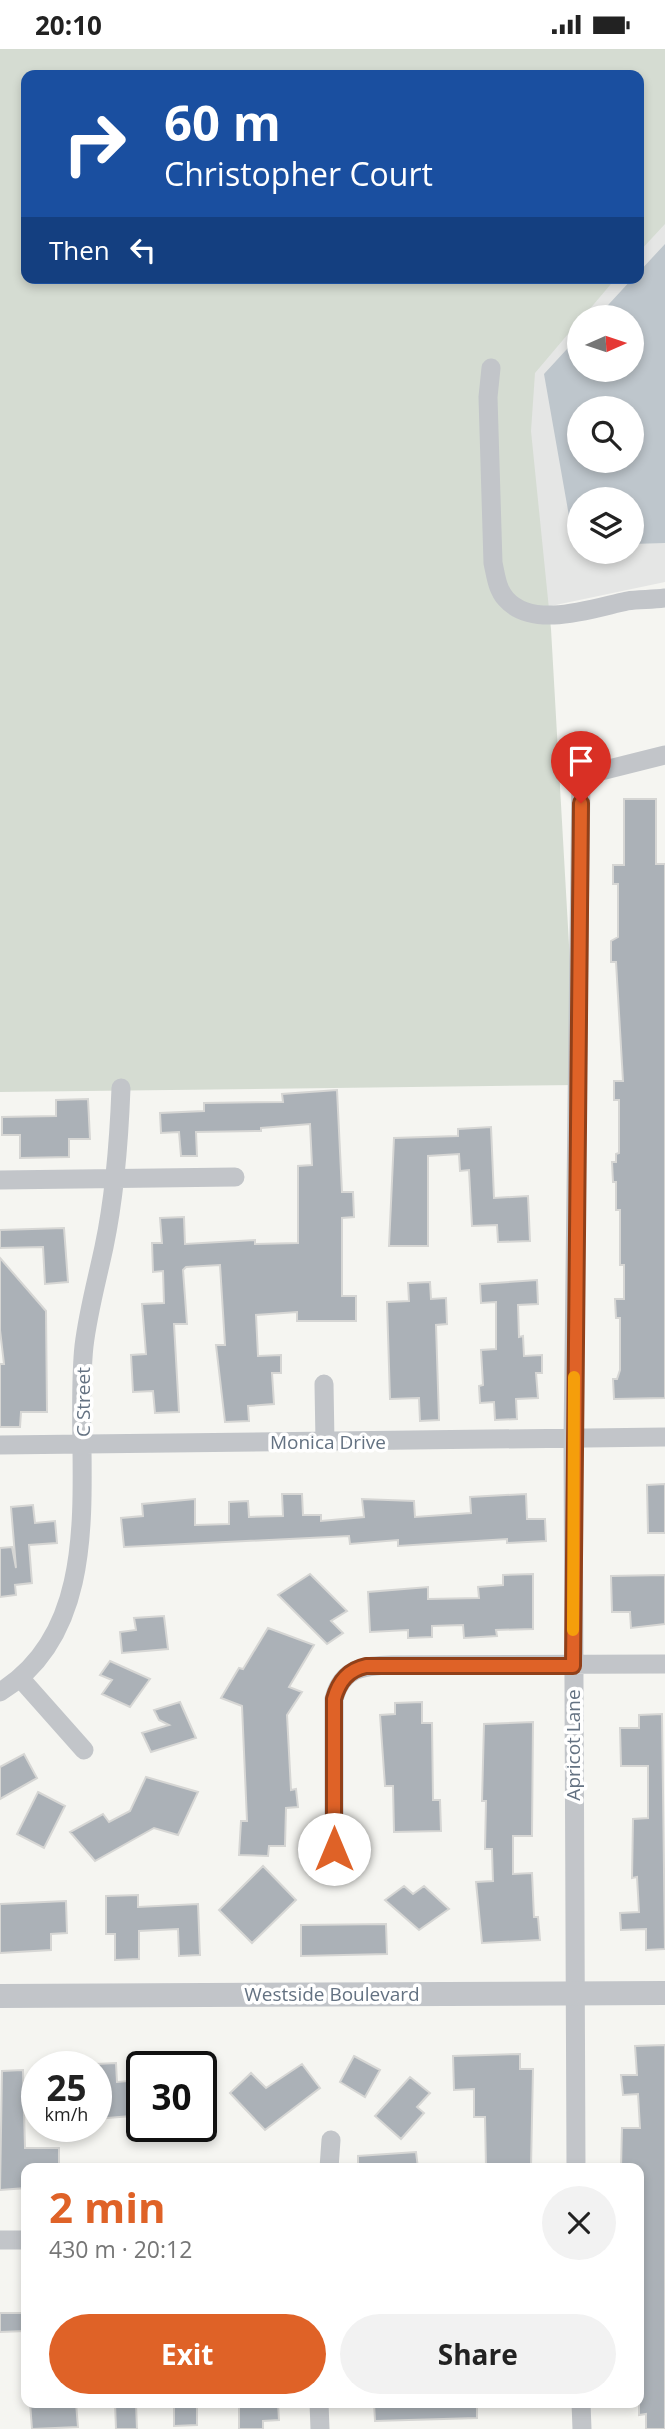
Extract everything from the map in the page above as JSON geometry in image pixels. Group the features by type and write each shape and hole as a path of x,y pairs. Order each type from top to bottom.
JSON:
{"street":[{"path":"491,368 488,397 493,563 498,585 507,601 517,608 536,614 568,614 629,601 665,598"},
{"name":"Apricot Lane","path":"576,2163 573,1441 581,776 665,754"},
{"name":"C Street","path":"0,1692 21,1679 49,1644 70,1595 78,1556 82,1511 84,1346 115,1178 121,1088"},
{"path":"0,1180 235,1177"},
{"path":"324,1384 325,1442"},
{"name":"Monica Drive","path":"0,1445 573,1441 665,1437"},
{"path":"334,1849 334,1699 337,1688 348,1674 366,1666 665,1664"},
{"path":"21,1679 84,1750"},
{"name":"Westside Boulevard","path":"0,1996 665,1993"},
{"path":"329,2163 331,2140"},
{"path":"0,2240 21,2240"},
{"path":"319,2408 320,2429"},
{"path":"581,2408 582,2429"}],"shaded area":[{"path":"0,49 665,49 665,224 644,247 644,70 21,70 21,284 611,284 593,305 567,305 567,335 535,373 531,431 551,629 577,1085 0,1092"},
{"path":"665,172 665,582 508,615 488,397 577,284 644,284 644,199"},
{"path":"665,244 665,543 644,544 644,487 567,487 567,505 544,374 567,349 567,382 644,382 644,305 608,305 627,284 644,284 644,267"}],"building":[{"path":"624,799 656,799 656,864 665,864 665,1398 614,1399 613,1379 617,1379 620,1370 620,1318 616,1318 615,1299 624,1299 624,1265 620,1265 620,1210 616,1210 616,1182 613,1182 612,1162 616,1162 616,1154 619,1153 619,1100 614,1100 614,1081 623,1081 616,962 611,962 611,941 618,937 618,884 613,884 613,865 624,865"},
{"path":"337,1090 342,1192 353,1192 354,1217 342,1218 342,1296 356,1296 356,1321 297,1321 297,1312 256,1315 258,1356 281,1355 281,1373 272,1373 274,1404 248,1406 249,1421 225,1422 216,1345 225,1345 220,1265 186,1267 183,1270 187,1324 174,1324 179,1412 155,1413 153,1391 133,1392 131,1355 146,1354 142,1304 164,1303 163,1271 153,1272 152,1243 162,1243 160,1218 184,1217 185,1244 255,1240 255,1244 298,1243 298,1166 312,1165 310,1124 261,1128 261,1131 196,1132 197,1156 181,1156 179,1132 161,1133 160,1113 204,1111 204,1103 283,1102 282,1094"},
{"path":"88,1099 90,1139 69,1139 69,1157 20,1158 20,1135 2,1135 2,1117 56,1116 56,1100"},
{"path":"491,1127 494,1198 528,1196 530,1241 498,1242 497,1225 472,1226 469,1170 460,1171 459,1154 428,1156 428,1246 389,1246 394,1138 458,1136 458,1129"},
{"path":"64,1228 68,1282 45,1284 43,1247 0,1248 0,1230"},
{"path":"0,1258 46,1311 47,1412 21,1412 20,1427 0,1427 0,1364 4,1364 0,1330"},
{"path":"537,1280 538,1304 518,1305 519,1337 523,1336 524,1356 542,1355 542,1373 536,1373 538,1398 516,1399 517,1419 495,1420 494,1402 480,1403 479,1386 483,1385 481,1350 496,1349 496,1302 481,1303 480,1284"},
{"path":"430,1282 431,1299 446,1298 447,1324 436,1325 439,1420 420,1421 419,1398 390,1399 387,1302 409,1301 408,1283"},
{"path":"665,1484 665,1533 648,1533 647,1485"},
{"path":"282,1494 302,1494 303,1515 321,1515 321,1521 364,1517 362,1499 414,1501 415,1517 471,1513 470,1497 526,1494 527,1519 545,1519 546,1541 507,1543 507,1539 398,1546 398,1540 350,1544 349,1536 124,1547 121,1518 143,1516 142,1504 195,1499 195,1525 229,1524 229,1502 248,1501 249,1517 283,1516"},
{"path":"33,1505 35,1523 55,1521 57,1543 29,1545 32,1583 15,1585 16,1595 0,1597 0,1548 12,1547 16,1568 11,1507"},
{"path":"310,1574 347,1611 331,1621 343,1633 327,1644 278,1595"},
{"path":"533,1574 533,1629 496,1630 497,1636 464,1638 463,1625 432,1626 432,1637 408,1638 408,1630 370,1632 368,1592 428,1587 428,1599 479,1598 478,1587 503,1585 503,1575"},
{"path":"665,1575 665,1624 631,1628 630,1612 612,1612 611,1576"},
{"path":"164,1616 168,1649 122,1653 120,1632 136,1630 134,1618"},
{"path":"268,1628 314,1645 289,1687 302,1692 287,1715 291,1790 296,1789 298,1807 286,1808 285,1846 269,1846 268,1856 239,1855 241,1821 247,1821 242,1706 221,1698"},
{"path":"110,1661 150,1679 130,1707 102,1694 112,1680 100,1675"},
{"path":"180,1702 196,1738 151,1752 142,1733 169,1725 159,1720 154,1710"},
{"path":"422,1702 422,1723 432,1723 433,1800 440,1800 441,1831 394,1832 393,1786 385,1786 380,1715 395,1714 395,1703"},
{"path":"662,1714 665,1949 646,1950 646,1929 621,1930 620,1913 639,1912 637,1877 632,1878 633,1819 648,1818 648,1766 621,1766 620,1728 639,1728 639,1715"},
{"path":"533,1722 532,1836 513,1836 513,1874 532,1873 534,1917 538,1917 540,1940 482,1943 476,1882 493,1881 492,1849 485,1849 486,1801 482,1801 484,1724"},
{"path":"24,1754 37,1778 0,1799 0,1767"},
{"path":"146,1777 198,1792 178,1835 154,1828 95,1861 70,1832 103,1814 109,1822 130,1811"},
{"path":"38,1792 65,1806 44,1848 17,1834"},
{"path":"263,1866 296,1900 252,1943 219,1910"},
{"path":"404,1886 413,1894 424,1886 449,1909 419,1930 385,1900"},
{"path":"138,1895 138,1907 198,1904 200,1955 179,1956 178,1929 139,1931 139,1959 115,1960 115,1934 106,1934 106,1896"},
{"path":"66,1901 67,1933 51,1934 51,1950 0,1953 0,1904"},
{"path":"386,1924 387,1954 301,1956 301,1925"},
{"path":"665,2045 665,2429 646,2429 646,2414 639,2415 639,2408 644,2408 644,2163 621,2163 622,2128 640,2128 638,2094 623,2095 621,2075 637,2075 635,2046"},
{"path":"520,2054 520,2069 533,2069 531,2163 486,2163 485,2117 474,2117 474,2089 454,2090 453,2056"},
{"path":"354,2056 380,2070 365,2097 340,2082"},
{"path":"112,2063 116,2063 117,2082 126,2081 126,2116 112,2118"},
{"path":"302,2064 320,2088 265,2130 230,2093 251,2073 266,2088"},
{"path":"21,2070 21,2142 25,2142 25,2148 59,2148 59,2163 21,2163 21,2188 0,2190 2,2071"},
{"path":"410,2077 430,2093 417,2107 424,2113 401,2139 375,2116"},
{"path":"416,2152 417,2163 358,2163 358,2156"},
{"path":"0,2313 21,2313 21,2331 0,2332"},
{"path":"30,2408 76,2408 78,2427 32,2429"},
{"path":"115,2408 136,2408 137,2429 116,2429"},
{"path":"174,2408 197,2408 197,2425 174,2426"},
{"path":"239,2408 278,2408 279,2420 263,2421 263,2429 239,2429"},
{"path":"374,2408 477,2408 477,2418 375,2421"}],"slow traffic":[{"path":"573,1630 574,1377"}],"route":[{"path":"334,1849 334,1699 337,1688 348,1674 366,1666 392,1665 573,1666 581,803"}]}
